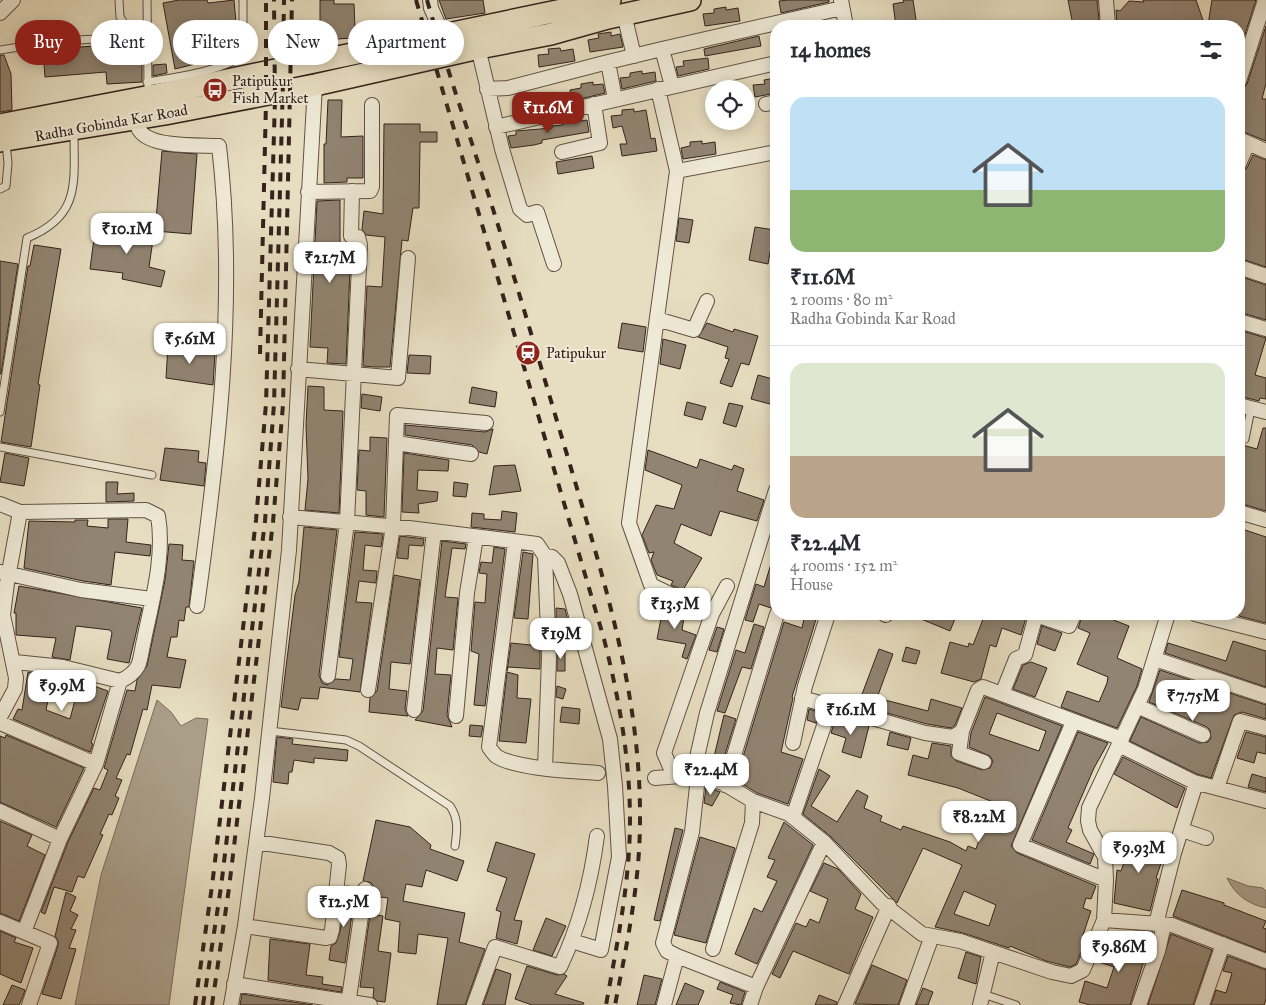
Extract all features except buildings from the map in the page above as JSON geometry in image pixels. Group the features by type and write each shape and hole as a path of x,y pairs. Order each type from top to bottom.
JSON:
{"main road":[{"name":"Radha Gobinda Kar Road","path":"2,136 74,129 141,99 315,85 479,48 551,34 613,8 690,0"},
{"path":"464,30 561,5 613,8"},
{"path":"2,136 141,99 348,55"}],"street":[{"path":"0,13 13,0"},
{"path":"430,0 436,20"},
{"path":"1106,0 1108,20"},
{"path":"1245,62 1265,0"},
{"path":"777,20 841,4 845,20"},
{"path":"613,8 634,56"},
{"path":"487,89 508,88 770,22"},
{"path":"662,49 672,86"},
{"path":"481,60 496,128 520,209 527,215 538,212 554,264"},
{"path":"608,62 615,98"},
{"path":"496,128 615,98 770,64"},
{"path":"231,1005 245,926 256,842 289,550 315,85"},
{"path":"658,89 677,171 629,523 651,585 712,614"},
{"path":"141,99 140,132 162,144 219,146 227,233 221,404 210,515 197,606"},
{"path":"562,152 600,143 594,104"},
{"path":"308,192 370,191 372,187 372,105"},
{"path":"1245,142 1266,151"},
{"path":"677,171 770,153"},
{"path":"328,676 347,522 360,240 351,236 352,191"},
{"path":"298,369 398,378 408,258"},
{"path":"1245,269 1266,276"},
{"path":"657,319 694,330 706,301"},
{"path":"1245,322 1266,329"},
{"path":"1245,407 1266,412"},
{"path":"368,690 392,526 397,415 486,423"},
{"path":"396,443 471,454"},
{"path":"0,504 20,512 131,510 152,512 158,516 159,524 158,558 152,599 138,666 129,677 120,682 64,667 14,662"},
{"path":"756,987 677,956 667,951 663,943 692,832 696,776 707,713 770,509"},
{"path":"0,718 15,689 14,662 5,646 3,615 5,572 20,512"},
{"path":"1245,514 1266,520"},
{"path":"290,517 392,526 537,544 545,556 549,658 545,768"},
{"path":"414,710 434,531"},
{"path":"456,716 467,593 476,536"},
{"path":"514,542 489,746 496,755 506,760 545,768 598,773"},
{"path":"545,556 552,557 558,563 570,594 610,739 615,786 618,857 601,950 572,941"},
{"path":"5,572 81,590 152,599"},
{"path":"674,776 664,754 712,614 727,586"},
{"path":"725,784 775,620"},
{"path":"793,743 802,698 826,620"},
{"path":"1002,694 1016,659 1025,655 1033,620"},
{"path":"1052,620 1069,626 1072,620"},
{"path":"655,778 696,776 725,784 754,801 793,817 824,842 882,902 922,934 960,941 1052,972 1071,976 1083,970 1104,920 1105,856 1090,830 1088,821 1089,808 1137,706 1155,659 1166,620"},
{"path":"1219,620 1266,632"},
{"path":"1155,659 1266,696"},
{"path":"24,932 60,839 96,764 120,682"},
{"path":"984,762 959,754 962,731 981,687 1120,742 1196,783 1266,801"},
{"path":"802,698 830,708 925,733 953,737 962,731"},
{"path":"1137,706 1203,735"},
{"path":"793,817 830,708"},
{"path":"1217,788 1240,721 1266,728"},
{"path":"1073,722 1020,845 1106,880"},
{"path":"0,723 96,764"},
{"path":"1139,1005 1158,951 1160,924 1182,830 1196,783"},
{"path":"714,949 752,823 754,801"},
{"path":"0,811 60,839"},
{"path":"1182,830 1206,838"},
{"path":"474,1005 495,948 560,967 572,941 584,906 597,836"},
{"path":"245,926 326,938 330,937 332,930 340,865 338,858 329,853 256,842"},
{"path":"750,1005 756,987 824,842"},
{"path":"348,1004 365,889"},
{"path":"845,1005 889,906"},
{"path":"1104,920 1172,925 1266,961"},
{"path":"0,922 50,943 29,1005"},
{"path":"907,1005 932,936"},
{"path":"1202,1005 1223,944"},
{"path":"981,1000 993,952"},
{"path":"664,1005 677,956"},
{"path":"234,984 291,1000 370,1005"}],"lane":[{"path":"0,50 57,41 117,38 122,34 126,26 120,17 119,0"},
{"path":"141,99 148,0"},
{"path":"141,99 184,76 232,61 240,56 243,44 243,0"},
{"path":"0,412 27,238 44,231 62,216 70,202 74,171 74,129"},
{"path":"0,189 6,186 8,173 2,136"},
{"path":"1245,407 1245,439"},
{"path":"0,446 152,475"},
{"path":"270,730 336,738 359,746 450,806 454,812 457,824 455,846"},
{"path":"981,1000 1016,1005"}],"shaded area":[{"path":"157,700 171,712 181,726 196,718 208,719 169,1005 75,1005 101,875"},
{"path":"1227,878 1248,886 1263,888 1266,891 1266,908 1253,904 1243,898"}],"railway":[{"path":"260,354 266,102 266,0"},
{"path":"195,1005 212,886 256,520 266,404 275,99 274,0"},
{"path":"284,0 284,20"},
{"path":"212,1005 229,888 273,522 283,405 292,0"},
{"path":"416,0 604,639 619,706 626,751 630,820 628,866 622,913 606,1005"},
{"path":"427,0 513,274 581,503 618,636 627,681 639,773 640,820 638,867 632,913 615,1005"},
{"path":"203,1005 221,887 265,521 274,404 283,82"}],"place":[{"name":"Patipukur Fish Market","path":"215,90"},
{"name":"Patipukur","path":"528,353"}]}
